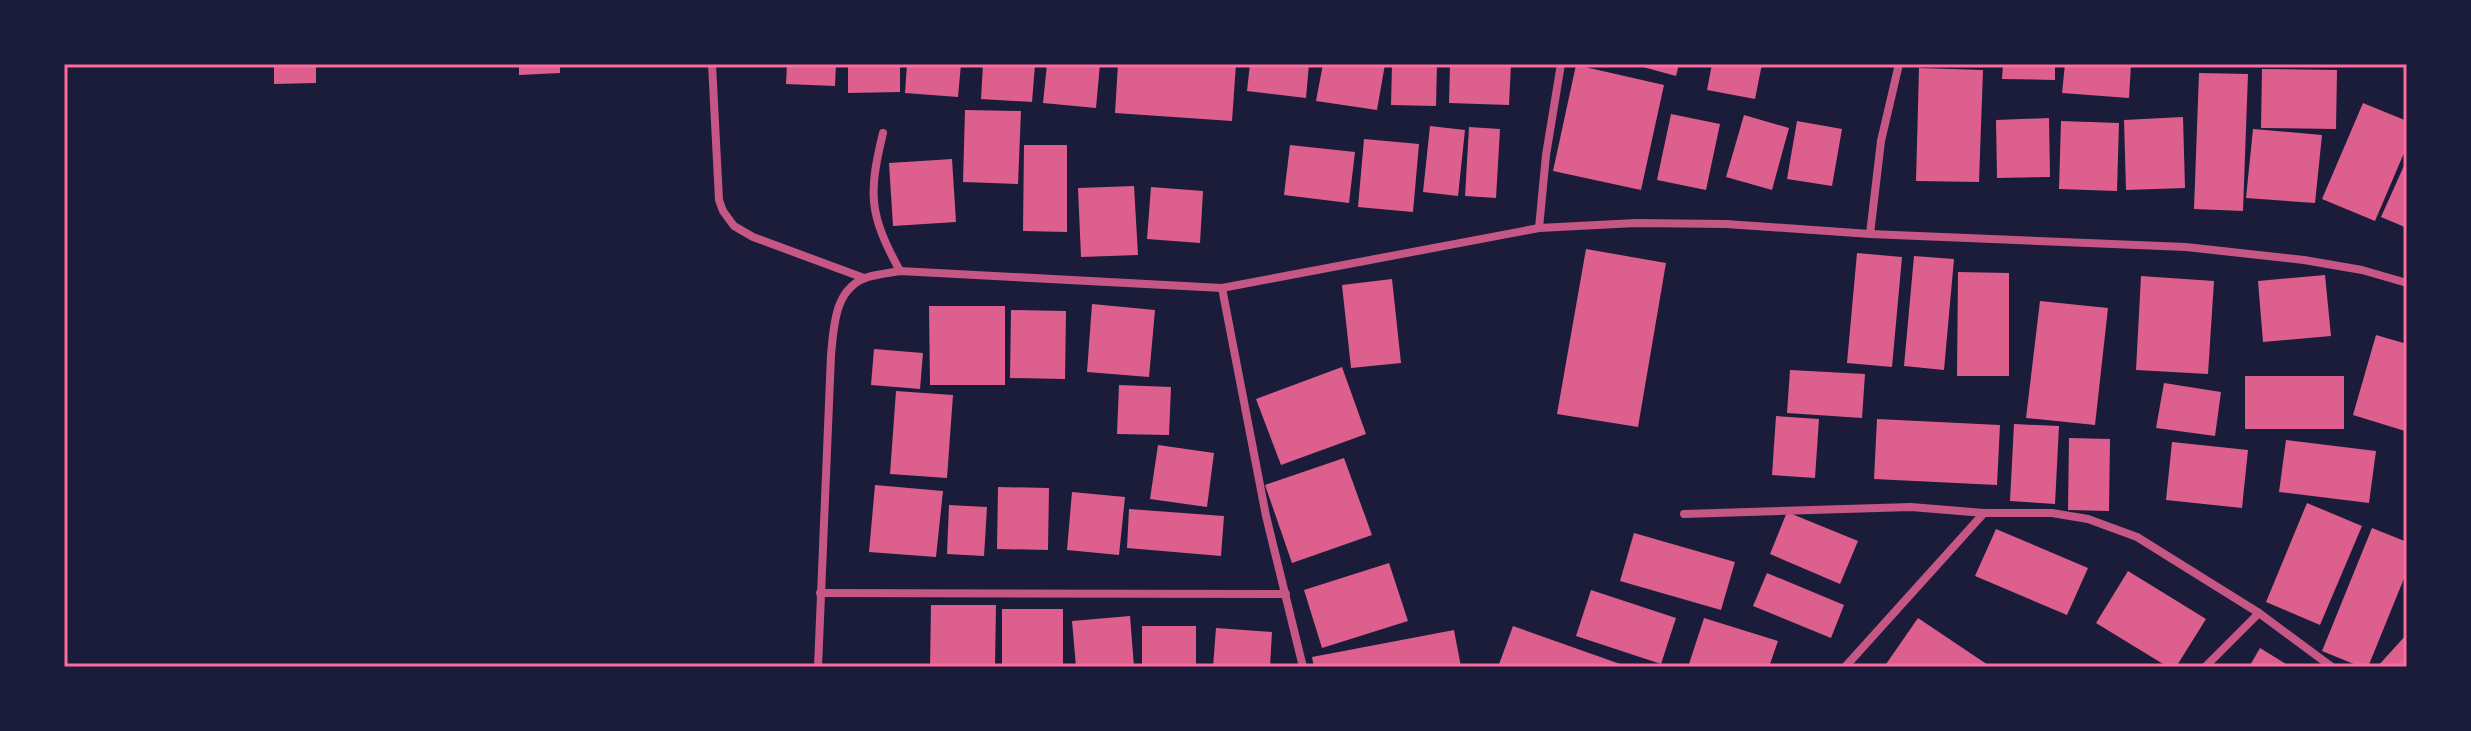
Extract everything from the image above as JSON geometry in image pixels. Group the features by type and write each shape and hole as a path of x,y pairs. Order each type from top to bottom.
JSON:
{"street":[{"path":"712,64 719,200 729,219 734,226 753,237 864,278"},
{"path":"1539,228 1546,155 1561,64"},
{"path":"1870,234 1881,141 1899,64"},
{"path":"883,133 874,171 875,215 881,236 900,271"},
{"path":"818,667 831,355 836,314 843,296 864,278 900,271 1222,288 1539,228 1681,223 2186,247 2304,260 2362,270 2407,283"},
{"path":"1222,288 1266,516 1303,667"},
{"path":"1684,514 1911,507 1984,513 2052,513 2088,519 2137,537 2259,613 2332,667"},
{"path":"1845,667 1984,513"},
{"path":"820,593 1286,594"},
{"path":"2205,667 2259,613"}],"building":[{"path":"274,64 316,64 316,83 274,84"},
{"path":"519,64 560,64 560,73 519,75"},
{"path":"787,64 836,64 835,86 786,84"},
{"path":"848,64 900,64 900,92 848,93"},
{"path":"907,64 961,64 958,97 905,93"},
{"path":"983,64 1035,65 1032,102 981,99"},
{"path":"1047,64 1100,64 1096,108 1043,103"},
{"path":"1118,64 1236,64 1232,121 1115,113"},
{"path":"1250,64 1309,64 1306,98 1247,91"},
{"path":"1323,64 1385,64 1377,110 1316,101"},
{"path":"1392,64 1437,64 1436,106 1391,105"},
{"path":"1450,64 1511,64 1509,105 1449,103"},
{"path":"1632,64 1679,64 1676,76"},
{"path":"1712,64 1762,64 1755,99 1707,90"},
{"path":"2003,64 2055,64 2055,80 2002,79"},
{"path":"2065,64 2131,64 2129,98 2062,93"},
{"path":"1576,65 1664,85 1641,190 1553,171"},
{"path":"1919,68 1983,70 1979,182 1916,181"},
{"path":"2262,69 2337,70 2336,129 2261,128"},
{"path":"2199,73 2248,74 2243,211 2194,209"},
{"path":"2363,103 2407,121 2407,146 2375,221 2322,199"},
{"path":"965,110 1021,111 1018,184 963,182"},
{"path":"1671,114 1720,124 1706,190 1657,180"},
{"path":"1744,115 1789,128 1772,190 1726,177"},
{"path":"2183,117 2185,188 2126,190 2124,120"},
{"path":"2049,118 2050,177 1997,178 1996,120"},
{"path":"1797,121 1842,129 1832,186 1787,179"},
{"path":"2061,121 2119,123 2117,191 2059,189"},
{"path":"1430,126 1465,130 1458,196 1423,192"},
{"path":"1469,127 1500,129 1496,198 1465,196"},
{"path":"2253,129 2322,135 2315,203 2246,198"},
{"path":"1364,139 1419,144 1413,212 1358,207"},
{"path":"1024,145 1067,145 1067,232 1023,231"},
{"path":"1290,145 1355,152 1349,203 1284,195"},
{"path":"952,159 956,222 893,226 889,163"},
{"path":"2407,159 2407,228 2381,217"},
{"path":"1134,186 1138,255 1081,257 1078,188"},
{"path":"1151,187 1203,191 1200,243 1147,239"},
{"path":"1586,249 1666,263 1638,427 1557,414"},
{"path":"1857,253 1902,257 1892,367 1847,363"},
{"path":"1914,256 1954,259 1944,370 1904,366"},
{"path":"1958,272 2009,273 2009,376 1957,376"},
{"path":"2325,275 2331,336 2263,342 2258,281"},
{"path":"2141,276 2214,281 2208,374 2136,370"},
{"path":"1392,279 1401,363 1351,368 1342,285"},
{"path":"2040,301 2108,308 2095,425 2026,418"},
{"path":"1092,304 1155,310 1149,377 1087,372"},
{"path":"929,306 1005,306 1005,385 930,385"},
{"path":"1011,310 1066,311 1065,379 1010,378"},
{"path":"2376,335 2407,344 2405,431 2353,415"},
{"path":"874,349 923,353 920,389 871,385"},
{"path":"1342,367 1366,434 1281,465 1256,399"},
{"path":"1790,370 1865,374 1862,418 1787,413"},
{"path":"2245,376 2344,376 2344,429 2245,429"},
{"path":"2164,383 2221,392 2215,436 2156,428"},
{"path":"1119,385 1171,387 1169,435 1117,434"},
{"path":"896,391 953,395 947,478 890,474"},
{"path":"1776,416 1819,419 1815,478 1772,475"},
{"path":"1877,419 2000,425 1997,485 1874,479"},
{"path":"2014,424 2059,426 2055,504 2010,501"},
{"path":"2069,438 2110,439 2109,511 2068,510"},
{"path":"2286,440 2376,451 2369,503 2279,492"},
{"path":"2172,442 2248,450 2242,508 2166,500"},
{"path":"1158,445 1214,453 1207,507 1150,499"},
{"path":"1344,458 1372,535 1292,563 1265,485"},
{"path":"875,485 943,491 936,557 869,552"},
{"path":"998,487 1049,488 1048,550 997,549"},
{"path":"1072,492 1125,497 1119,555 1067,550"},
{"path":"2307,503 2362,526 2320,625 2266,602"},
{"path":"949,505 987,507 984,556 947,554"},
{"path":"1129,509 1224,516 1221,556 1127,548"},
{"path":"1787,512 1858,541 1840,584 1770,554"},
{"path":"2372,528 2407,542 2407,571 2368,667 2361,667 2322,651"},
{"path":"1996,529 2088,568 2067,615 1975,576"},
{"path":"1634,533 1735,562 1721,610 1620,581"},
{"path":"1389,563 1408,621 1322,648 1304,590"},
{"path":"2128,571 2206,619 2176,667 2168,667 2096,623"},
{"path":"1767,573 1844,605 1831,638 1753,606"},
{"path":"1591,590 1676,618 1661,664 1576,636"},
{"path":"931,605 996,605 995,667 930,667"},
{"path":"1002,609 1063,609 1063,667 1002,667"},
{"path":"1130,616 1134,667 1076,667 1072,621"},
{"path":"1704,618 1778,641 1769,667 1688,667"},
{"path":"1918,618 1991,667 1884,667"},
{"path":"1142,626 1196,626 1196,667 1142,667"},
{"path":"1513,626 1623,665 1623,667 1498,667"},
{"path":"1216,628 1272,632 1270,667 1213,667"},
{"path":"1454,630 1461,667 1314,667 1312,657"},
{"path":"2407,634 2407,667 2377,667"},
{"path":"2260,648 2291,667 2249,667"}]}
